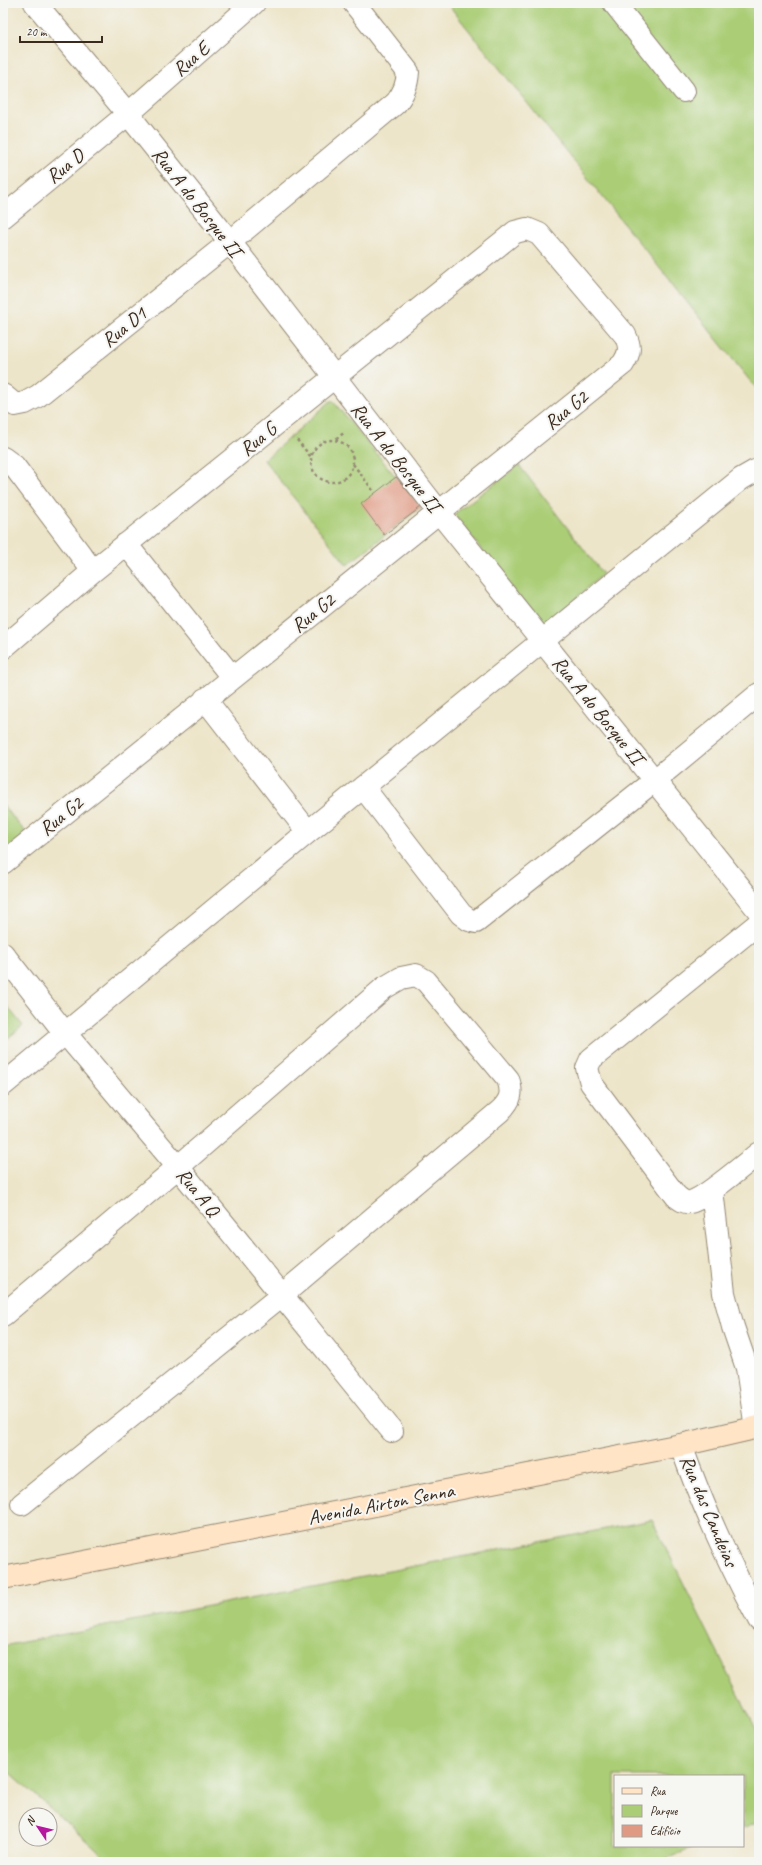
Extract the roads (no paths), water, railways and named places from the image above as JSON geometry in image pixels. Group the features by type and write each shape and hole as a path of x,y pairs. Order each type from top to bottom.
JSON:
{"main road":[{"name":"Avenida Airton Senna","path":"3,1578 681,1445 757,1427"}],"street":[{"name":"Rua A do Bosque II","path":"35,3 128,114 230,242 439,512 759,910"},
{"name":"Rua E","path":"128,114 254,3"},
{"name":"Rua D1","path":"9,400 25,404 38,396 230,242 396,103 403,93 407,83 408,72 354,3"},
{"path":"614,3 684,91"},
{"name":"Rua D","path":"3,217 128,114"},
{"name":"Rua G2","path":"3,863 232,677 624,364 630,353 630,344 625,336 538,234 527,229 516,232"},
{"name":"Rua G","path":"3,648 126,544 516,232"},
{"path":"3,458 14,466 93,571"},
{"path":"3,1085 308,832 741,479 755,471 759,471"},
{"path":"126,544 232,677"},
{"path":"363,787 461,914 469,920 476,922 655,780 759,694"},
{"path":"205,699 308,832"},
{"path":"759,923 591,1059 587,1068 591,1083 676,1196 683,1201 691,1202 712,1190 759,1153"},
{"name":"Rua A Q","path":"3,954 65,1033 178,1167 392,1431"},
{"path":"3,1315 178,1167 384,988 401,978 416,975 426,981 508,1079 512,1090 511,1098 500,1110 282,1295 22,1504"},
{"path":"712,1190 724,1293 733,1327 747,1368 757,1427"},
{"name":"Rua das Candeias","path":"681,1445 694,1482 723,1551 759,1620"}]}
